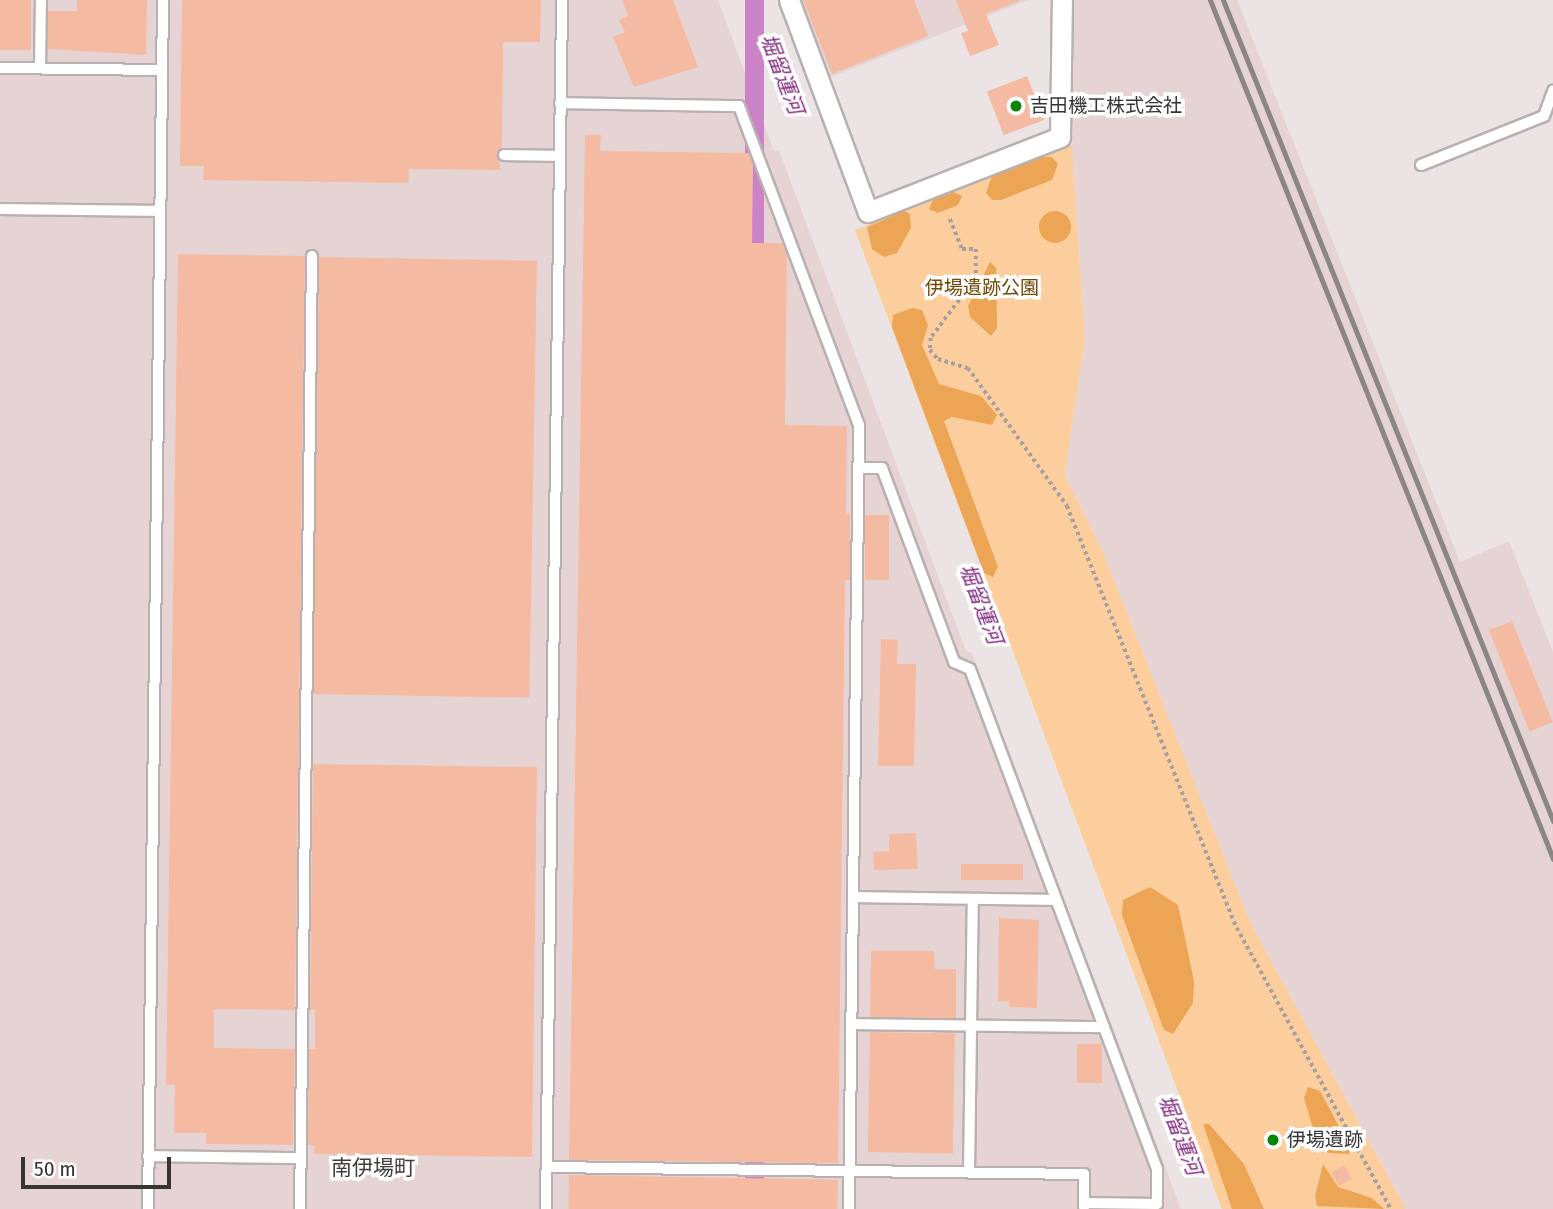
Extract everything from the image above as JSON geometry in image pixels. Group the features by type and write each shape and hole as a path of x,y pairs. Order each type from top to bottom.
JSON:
{"street":[{"path":"789,0 868,212 1060,137 1062,0"}],"lane":[{"path":"40,68 41,0"},
{"path":"148,1209 163,0"},
{"path":"546,1209 562,0"},
{"path":"0,68 162,70"},
{"path":"1421,165 1544,116 1553,91"},
{"path":"561,103 740,106 859,425 849,1209"},
{"path":"504,155 560,156"},
{"path":"0,209 160,211"},
{"path":"300,1209 312,256"},
{"path":"547,1167 1084,1174 1084,1206 1157,1204 1157,1170 970,669 954,662 882,468 859,468"},
{"path":"853,897 1056,900"},
{"path":"969,1172 973,899"},
{"path":"851,1024 1104,1027"},
{"path":"148,1156 300,1158"}],"path":[{"path":"950,219 962,250 976,249 976,278 930,338 930,350 938,359 968,368 1067,506 1237,928 1391,1209"}],"shaded area":[{"path":"0,0 718,0 774,151 779,150 966,651 972,653 1181,1209 0,1209"},
{"path":"802,0 1028,0 831,77"},
{"path":"1074,0 1237,0 1460,562 1509,541 1553,652 1553,1209 1406,1209 1250,922 1103,552 1065,475 1085,338 1072,145"}],"green space":[{"name":"伊場遺跡公園","path":"1072,145 1085,338 1065,475 1103,552 1250,922 1406,1209 1222,1209 855,230"},
{"path":"1042,157 1052,157 1058,164 1052,180 1001,200 992,200 986,193 992,176"},
{"path":"953,192 962,196 958,205 938,213 929,209 933,200"},
{"path":"904,211 910,214 911,228 897,253 884,257 872,249 867,227"},
{"path":"1055,211 1066,216 1071,227 1066,238 1055,243 1044,238 1039,227 1044,216"},
{"path":"990,262 996,268 997,328 991,336 970,317 968,306"},
{"path":"912,308 922,310 928,325 922,345 939,384 981,396 997,415 992,425 952,417 944,421 998,567 993,577 984,573 892,327 893,315"},
{"path":"1150,887 1178,905 1194,981 1193,1003 1173,1034 1164,1030 1122,915 1123,900"},
{"path":"1308,1087 1320,1091 1350,1147 1349,1154 1329,1153 1318,1146 1304,1098"},
{"path":"1203,1124 1209,1124 1244,1164 1264,1209 1232,1209"},
{"path":"1323,1164 1338,1187 1372,1198 1384,1209 1317,1206 1315,1196"}],"water":[{"path":"745,0 764,0 764,1209 745,1209"}],"pier":[{"path":"835,249 863,253 874,282 846,278"}],"building":[{"path":"0,0 31,0 31,50 0,50"},
{"path":"77,0 147,0 146,55 48,49 48,11 77,11"},
{"path":"182,0 541,0 540,42 503,42 502,148 497,156 501,170 409,169 409,183 203,180 204,166 180,166"},
{"path":"622,0 673,0 698,67 634,87 613,37 625,32 619,20 628,16"},
{"path":"803,0 914,0 928,36 832,74"},
{"path":"956,0 1019,1 986,14 999,45 970,56 961,33 968,31"},
{"path":"1027,76 1044,120 1004,135 987,91"},
{"path":"585,135 601,135 600,151 749,153 753,164 752,243 783,243 787,256 785,425 847,426 846,514 850,514 850,580 845,580 838,1163 569,1160"},
{"path":"178,254 305,256 295,1010 214,1009 214,1048 295,1049 293,1145 206,1144 206,1133 174,1133 175,1085 166,1085"},
{"path":"319,257 537,261 529,698 311,694"},
{"path":"865,515 889,515 889,580 865,580"},
{"path":"1512,621 1553,722 1530,731 1489,630"},
{"path":"881,639 898,640 897,664 916,664 914,766 878,766"},
{"path":"313,764 537,767 532,1157 314,1154 314,1145 308,1145 309,1049 315,1049 315,1010 310,1010"},
{"path":"916,833 918,869 874,870 873,852 889,851 889,834"},
{"path":"961,864 1023,864 1023,880 961,880"},
{"path":"999,918 1039,920 1037,1008 1009,1007 1009,1001 998,1001"},
{"path":"871,951 934,951 935,969 956,969 956,1018 870,1017"},
{"path":"870,1032 955,1033 953,1153 868,1152"},
{"path":"1077,1044 1102,1044 1102,1083 1077,1083"},
{"path":"1344,1165 1352,1179 1339,1186 1331,1172"},
{"path":"569,1175 838,1180 837,1209 568,1209"}],"railway":[{"path":"1210,0 1553,859"},
{"path":"1223,0 1553,821"}],"place":[{"name":"吉田機工株式会社","path":"1016,106"},
{"name":"伊場遺跡","path":"1273,1140"}],"district":[{"name":"南伊場町","path":"373,1168"}],"water label":[{"name":"堀留運河","path":"782,74"},
{"name":"堀留運河","path":"981,604"},
{"name":"堀留運河","path":"1180,1135"}]}
